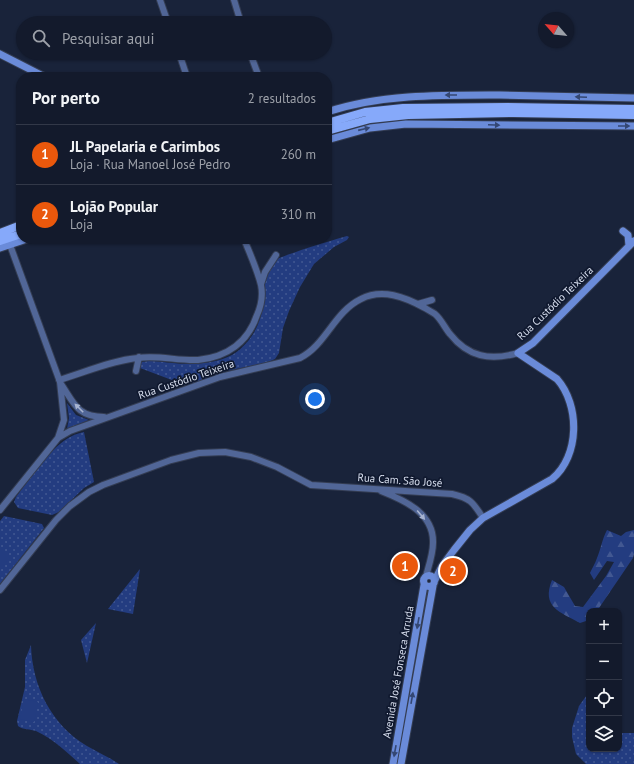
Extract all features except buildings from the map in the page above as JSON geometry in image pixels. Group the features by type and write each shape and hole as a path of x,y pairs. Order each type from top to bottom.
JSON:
{"main road":[{"path":"0,54 35,72"},
{"path":"332,111 391,99 442,95 634,98"},
{"path":"332,122 365,112 403,108 507,107 634,109"},
{"path":"332,130 370,119 408,116 513,113 634,115"},
{"path":"332,139 370,128 406,124 634,126"},
{"path":"0,233 16,227"},
{"path":"623,231 628,235 632,243"},
{"path":"0,241 16,236"},
{"path":"0,248 16,243"},
{"name":"Rua Custódio Teixeira","path":"518,354 533,343 632,243"},
{"path":"431,579 470,530 483,518 552,479 559,473 564,465 570,450 573,436 573,415 562,384 551,375 518,354"},
{"name":"Avenida José Fonseca Arruda","path":"393,764 424,579 431,579 400,764"}],"street":[{"path":"160,0 166,16"},
{"path":"234,0 239,16"},
{"path":"181,60 185,72"},
{"path":"253,60 257,72"},
{"path":"59,381 117,362 139,357 198,360 229,351 238,345 254,325 260,308 262,294 261,286 246,244"},
{"path":"10,245 59,381 64,420 58,438"},
{"path":"261,286 265,272 276,255"},
{"name":"Rua Custódio Teixeira","path":"0,510 58,438 70,431 220,377 300,358 314,349 348,307 360,299 368,296 398,296 418,304 436,314 456,341 471,352 480,356 506,357 518,354"},
{"path":"418,304 432,300"},
{"path":"136,371 139,357"},
{"path":"59,381 80,411 87,415 96,417 109,417"},
{"name":"Rua Cam. São José","path":"0,590 56,520 79,499 103,485 171,460 199,452 225,452 251,457 277,467 311,485 452,494 465,497 470,499 483,518"},
{"path":"376,489 402,499 412,505 429,526 433,534 431,579"},
{"path":"402,499 404,491"}],"green space":[{"path":"347,236 349,237 347,240 334,247 314,264 300,287 283,328 279,353 275,359 266,363 226,371 185,385 140,368 139,363 147,361 194,364 210,362 232,355 246,344 256,330 262,314 264,275 272,262 319,244 332,244 332,240"},
{"path":"67,403 76,415 89,420 67,429 69,418"},
{"path":"84,432 94,482 84,488 59,512 52,515 18,508 14,502 16,497 49,455 64,440"},
{"path":"4,516 42,524 44,528 0,584 0,521"},
{"path":"607,530 621,536 626,532 634,530 633,558 599,608 586,608 586,621 580,623 554,608 549,597 549,589 552,580 564,587 575,606 583,607 606,576 614,562 607,561 594,580 590,573 600,551"},
{"path":"0,549 10,557 0,570"},
{"path":"140,569 133,614 108,609"},
{"path":"96,623 87,663 81,640"},
{"path":"31,645 35,675 46,703 54,715 63,727 74,737 119,764 80,764 65,750 48,738 36,731 24,729 18,726 17,721 25,687 25,660"},
{"path":"586,696 586,752 622,752 622,733 634,733 634,764 586,764 576,754 572,737 572,728 579,706"},
{"path":"24,699 38,702 34,722 20,719"}],"place":[{"name":"JL Papelaria e Carimbos","path":"405,566"},
{"name":"Lojão Popular","path":"453,571"}]}
